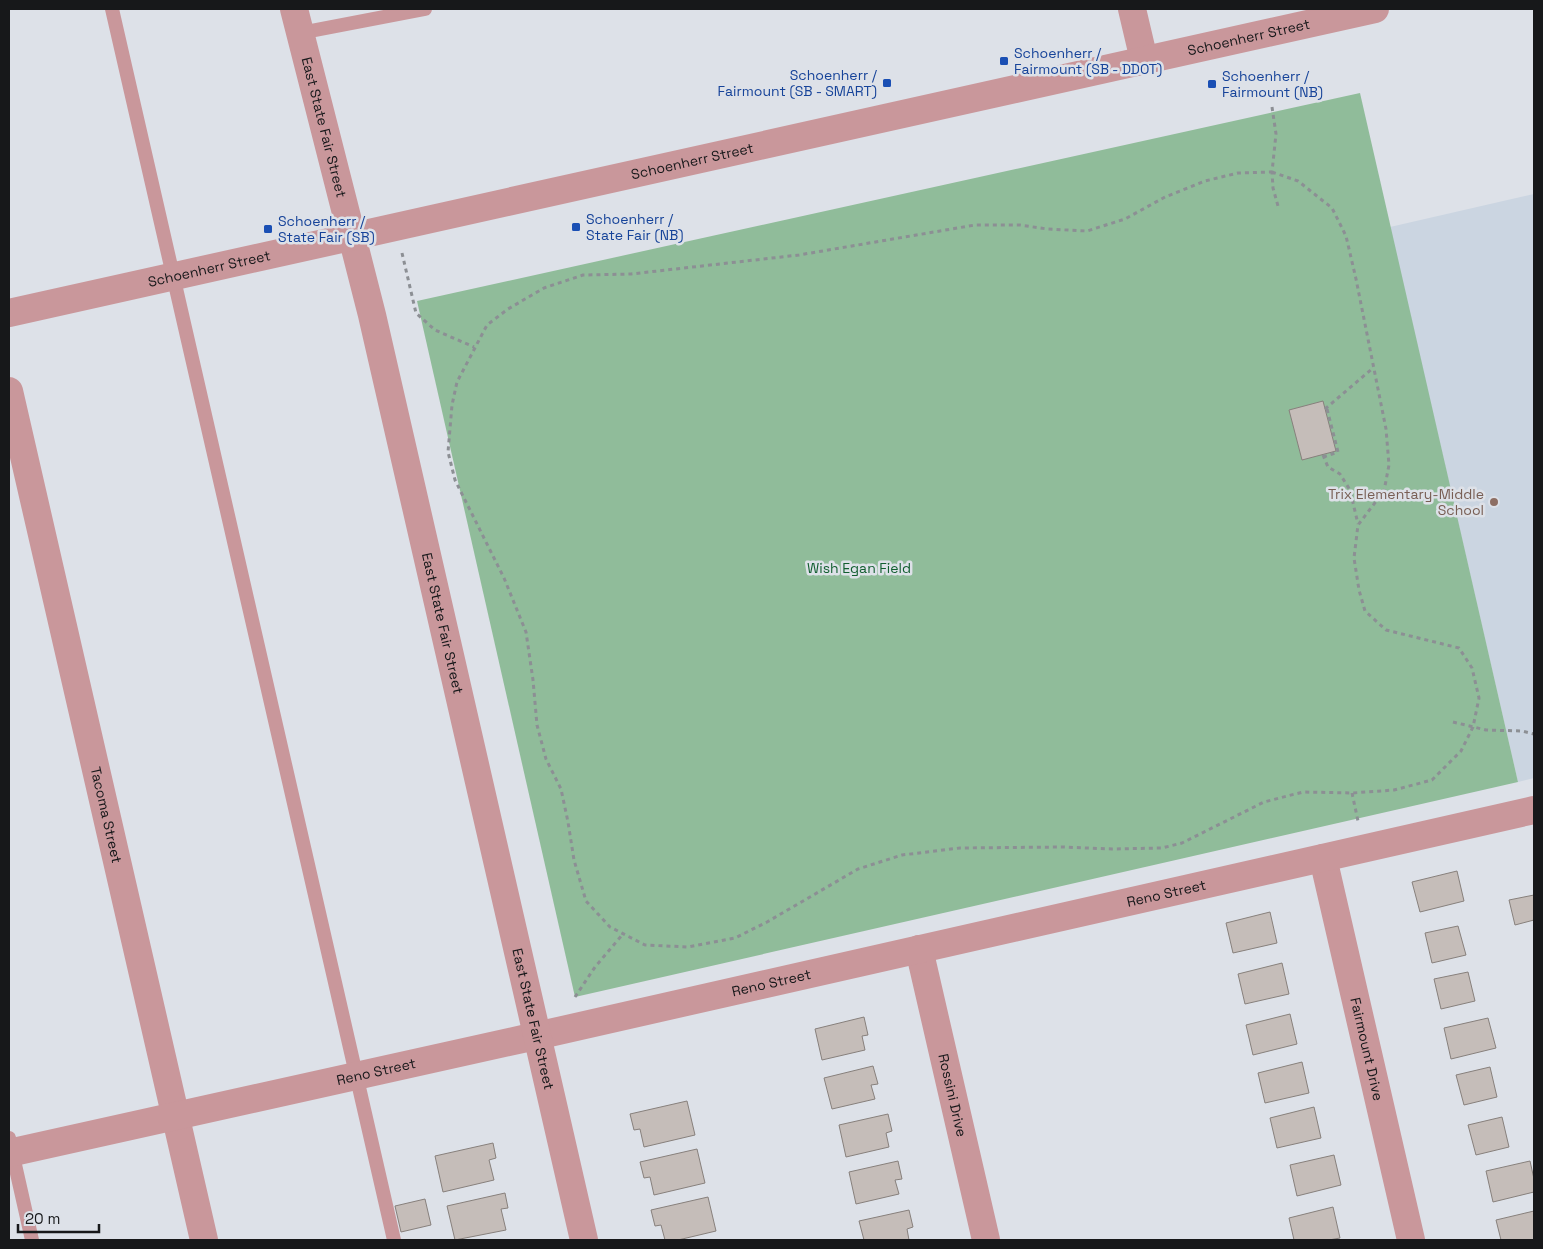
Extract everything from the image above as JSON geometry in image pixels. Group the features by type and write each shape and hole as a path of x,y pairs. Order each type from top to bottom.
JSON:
{"street":[{"path":"1132,9 1144,60"},
{"name":"Schoenherr Street","path":"9,313 1374,9"},
{"name":"East State Fair Street","path":"297,21 372,315 584,1240"},
{"name":"Tacoma Street","path":"9,391 204,1240"},
{"name":"Reno Street","path":"10,1148 175,1116 357,1076 1534,810"},
{"name":"Fairmount Drive","path":"1323,858 1411,1240"},
{"name":"Rossini Drive","path":"919,949 986,1240"}],"lane":[{"path":"112,9 394,1240"},
{"path":"297,21 426,9"},
{"path":"10,1148 32,1240"}],"path":[{"path":"1272,107 1276,134 1272,172 1273,188 1278,206"},
{"path":"1358,525 1384,491 1389,465 1386,429 1374,368 1346,236 1332,208 1298,181 1272,172 1238,173 1204,181 1165,198 1125,219 1087,231 1047,229 1020,225 975,225 799,255 631,274 583,275 544,288 508,308 487,325 474,347 458,382 452,405 448,452 456,480 504,578 526,632 533,680 536,725 546,759 561,789 574,860 586,902 610,927 645,945 688,947 735,938 767,922 858,869 902,855 960,848 1162,848 1182,843 1264,802 1303,792 1352,793 1394,790 1432,780 1461,752 1472,727 1479,698 1472,668 1459,648 1386,630 1365,611 1359,590 1354,558 1358,525 1350,490 1340,474 1328,467 1323,456 1338,452 1326,409 1374,368"},
{"path":"396,227 416,312 435,330 474,347"},
{"path":"1453,722 1486,730 1522,731 1534,734"},
{"path":"575,997 591,972 623,934"}],"shaded area":[{"name":"Trix Elementary-Middle School","path":"1534,194 1534,778 1518,782 1390,227"}],"green space":[{"name":"Wish Egan Field","path":"1360,93 1518,782 575,997 417,301"}],"building":[{"path":"1323,401 1336,451 1302,460 1289,410"},
{"path":"1457,871 1464,901 1420,912 1412,882"},
{"path":"1534,895 1534,920 1515,925 1509,900"},
{"path":"1270,912 1277,943 1233,953 1226,923"},
{"path":"1458,926 1466,955 1432,963 1425,933"},
{"path":"1282,963 1289,994 1245,1004 1238,974"},
{"path":"1468,972 1475,1001 1441,1009 1434,979"},
{"path":"1290,1014 1297,1044 1253,1055 1246,1025"},
{"path":"864,1017 868,1035 862,1036 865,1050 822,1060 815,1029"},
{"path":"1488,1018 1496,1048 1451,1059 1444,1028"},
{"path":"1302,1062 1309,1093 1265,1103 1258,1073"},
{"path":"873,1066 878,1084 871,1085 875,1099 832,1109 824,1078"},
{"path":"1490,1067 1497,1097 1464,1105 1456,1075"},
{"path":"687,1101 695,1135 644,1147 640,1129 634,1130 630,1114"},
{"path":"1314,1107 1321,1138 1277,1148 1270,1118"},
{"path":"888,1114 892,1131 886,1133 889,1147 846,1157 839,1125"},
{"path":"1502,1117 1509,1147 1476,1155 1468,1125"},
{"path":"493,1143 496,1158 489,1160 494,1180 443,1192 435,1156"},
{"path":"697,1149 705,1183 654,1195 650,1177 644,1178 640,1162"},
{"path":"1334,1155 1341,1185 1297,1196 1290,1165"},
{"path":"898,1161 902,1179 895,1180 899,1194 856,1204 849,1172"},
{"path":"1530,1161 1534,1179 1534,1192 1493,1202 1486,1171"},
{"path":"505,1193 508,1208 501,1209 506,1230 455,1240 447,1206"},
{"path":"708,1197 716,1231 678,1240 665,1240 661,1225 655,1226 651,1210"},
{"path":"425,1199 431,1225 401,1232 395,1206"},
{"path":"1333,1207 1340,1238 1329,1240 1294,1240 1289,1218"},
{"path":"909,1210 913,1227 907,1229 909,1240 864,1240 859,1221"},
{"path":"1534,1211 1534,1240 1501,1240 1496,1220"}],"place":[{"name":"Schoenherr / Fairmount (SB - DDOT)","path":"1004,61"},
{"name":"Schoenherr / Fairmount (SB - SMART)","path":"887,83"},
{"name":"Schoenherr / Fairmount (NB)","path":"1212,84"},
{"name":"Schoenherr / State Fair (NB)","path":"576,227"},
{"name":"Schoenherr / State Fair (SB)","path":"268,229"},
{"name":"Trix Elementary-Middle School","path":"1494,502"}]}
